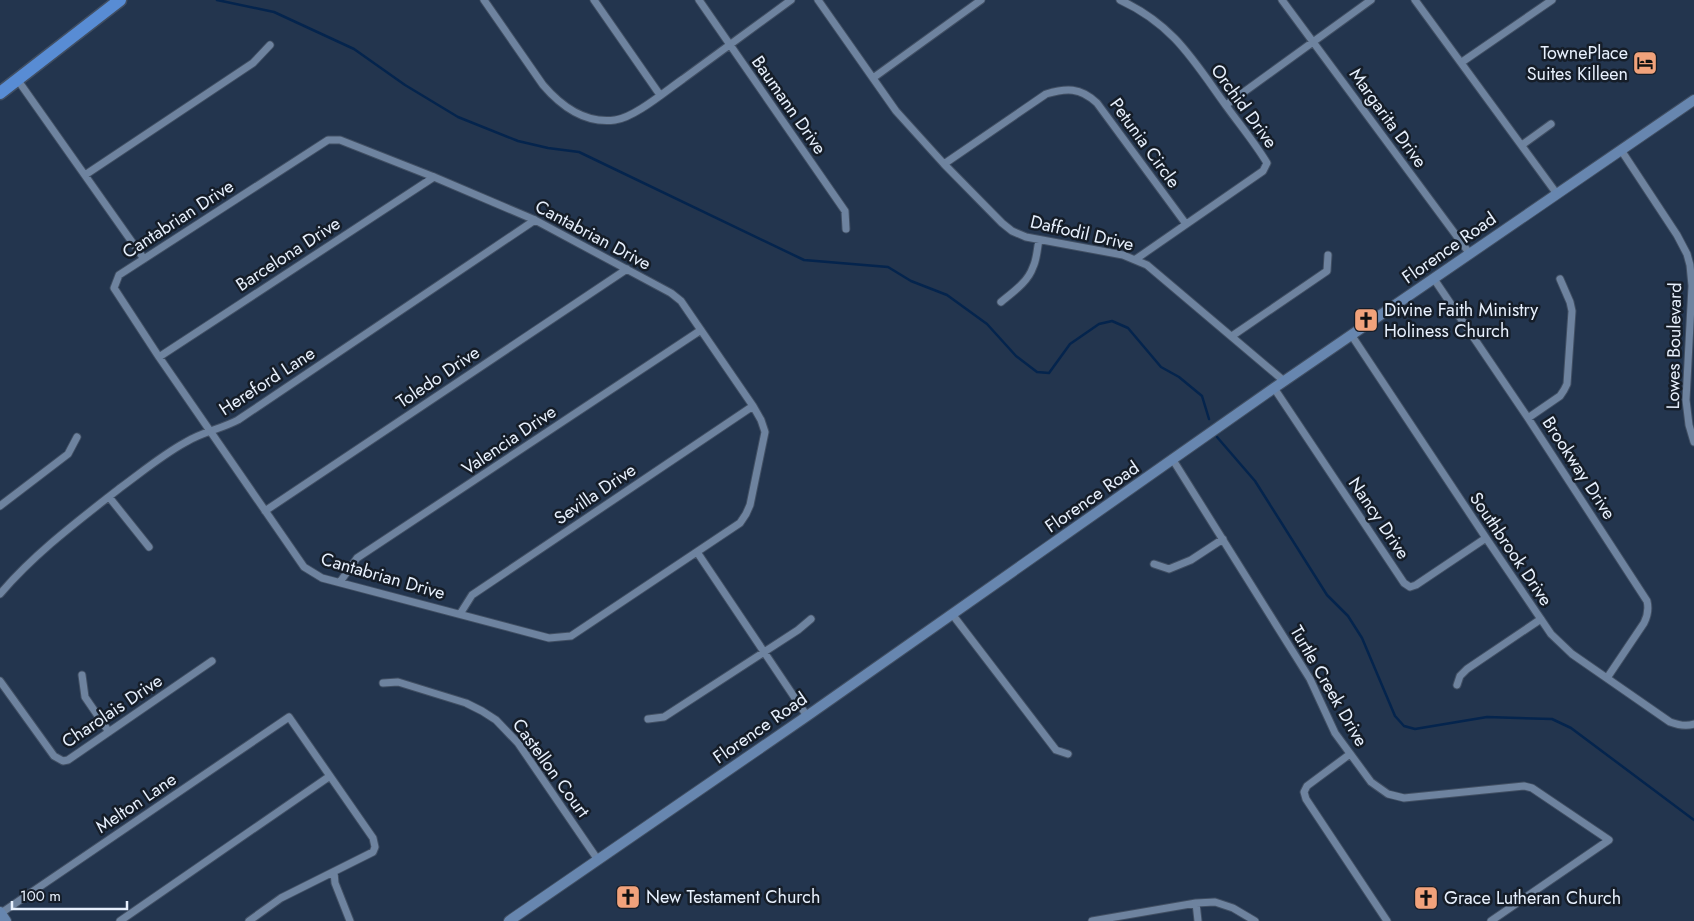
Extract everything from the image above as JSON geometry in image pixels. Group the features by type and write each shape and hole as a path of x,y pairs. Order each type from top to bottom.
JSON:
{"highway":[{"path":"0,92 120,0"}],"street":[{"path":"484,0 548,92 571,111 586,117 616,120 633,113 660,95 791,0"},
{"path":"594,0 660,95"},
{"name":"Baumann Drive","path":"699,0 844,211 846,229"},
{"name":"Daffodil Drive","path":"818,0 896,111 944,164 1002,223 1018,234 1039,240 1123,255 1147,265 1284,381"},
{"path":"873,78 981,0"},
{"name":"Orchid Drive","path":"1120,0 1139,9 1173,35 1267,163 1263,171 1136,259"},
{"name":"Margarita Drive","path":"1282,0 1470,254"},
{"path":"1226,105 1371,0"},
{"path":"1415,0 1557,194"},
{"path":"1462,62 1552,0"},
{"path":"84,175 253,64 270,45"},
{"path":"18,79 144,259"},
{"name":"Petunia Circle","path":"944,164 1046,94 1061,89 1077,91 1089,96 1096,103 1186,224"},
{"name":"Florence Road","path":"510,921 807,716 1284,381 1694,100"},
{"path":"1522,145 1551,124"},
{"name":"Cantabrian Drive","path":"328,140 340,140 434,177 535,220 676,297 753,406 765,432 750,505 740,522 571,636 549,638 322,578 304,567 159,357 114,288 119,275 328,140"},
{"name":"Lowes Boulevard","path":"1620,150 1677,234 1690,265 1692,286 1686,400 1689,425 1694,442"},
{"name":"Barcelona Drive","path":"159,357 434,177"},
{"name":"Hereford Lane","path":"0,592 34,557 168,453 197,435 212,432 238,420 535,220"},
{"path":"1001,302 1030,275 1034,266 1039,240"},
{"path":"1232,336 1327,271 1328,255"},
{"name":"Toledo Drive","path":"265,511 627,269"},
{"name":"Brookway Drive","path":"1434,279 1528,418 1647,601 1649,608 1644,623 1607,678"},
{"path":"1528,418 1560,396 1567,384 1572,311 1560,279"},
{"name":"Valencia Drive","path":"340,582 357,558 701,330"},
{"name":"Southbrook Drive","path":"1352,336 1551,634 1572,654 1670,722 1690,726 1694,724"},
{"name":"Nancy Drive","path":"1274,388 1404,583 1410,586 1416,585 1486,538"},
{"name":"Sevilla Drive","path":"460,614 472,595 753,406"},
{"path":"0,506 68,454 76,436"},
{"name":"Turtle Creek Drive","path":"1173,460 1310,679 1335,733 1371,782 1388,794 1404,798 1524,786 1538,791 1609,840 1491,921"},
{"path":"109,497 149,547"},
{"path":"1154,564 1169,569 1191,560 1223,539"},
{"path":"697,552 807,716"},
{"path":"952,614 1056,750 1068,754"},
{"path":"648,719 664,717 798,630 811,619"},
{"path":"1457,685 1460,676 1467,669 1541,619"},
{"name":"Charolais Drive","path":"0,681 54,756 62,761 68,760 212,661"},
{"path":"82,676 85,697 109,732"},
{"name":"Castellon Court","path":"383,682 398,682 466,703 496,720 518,743 598,860"},
{"name":"Melton Lane","path":"0,913 289,717 330,776"},
{"path":"1350,754 1307,786 1304,792 1306,799 1388,921"},
{"path":"120,921 330,776 373,838 375,847 373,852 281,898 249,921"},
{"path":"334,872 334,883 346,920"},
{"path":"1196,902 1198,921"},
{"path":"1092,921 1196,902 1215,902 1233,908 1255,921"},
{"path":"0,913 6,921"}],"waterway":[{"path":"217,0 274,12 354,49 405,85 458,117 518,141 548,148 579,152 804,260 888,267 911,281 947,295 987,324 1016,356 1037,372 1049,373 1070,344 1099,324 1112,321 1128,328 1161,367 1179,377 1202,396 1209,419"},
{"path":"1217,437 1255,481 1327,595 1348,616 1362,638 1395,716 1404,726 1415,729 1487,717 1552,719 1571,728 1694,820"}],"place":[{"name":"TownePlace Suites Killeen","path":"1645,63"},
{"name":"Divine Faith Ministry Holiness Church","path":"1366,320"},
{"name":"New Testament Church","path":"628,897"},
{"name":"Grace Lutheran Church","path":"1426,898"}]}
